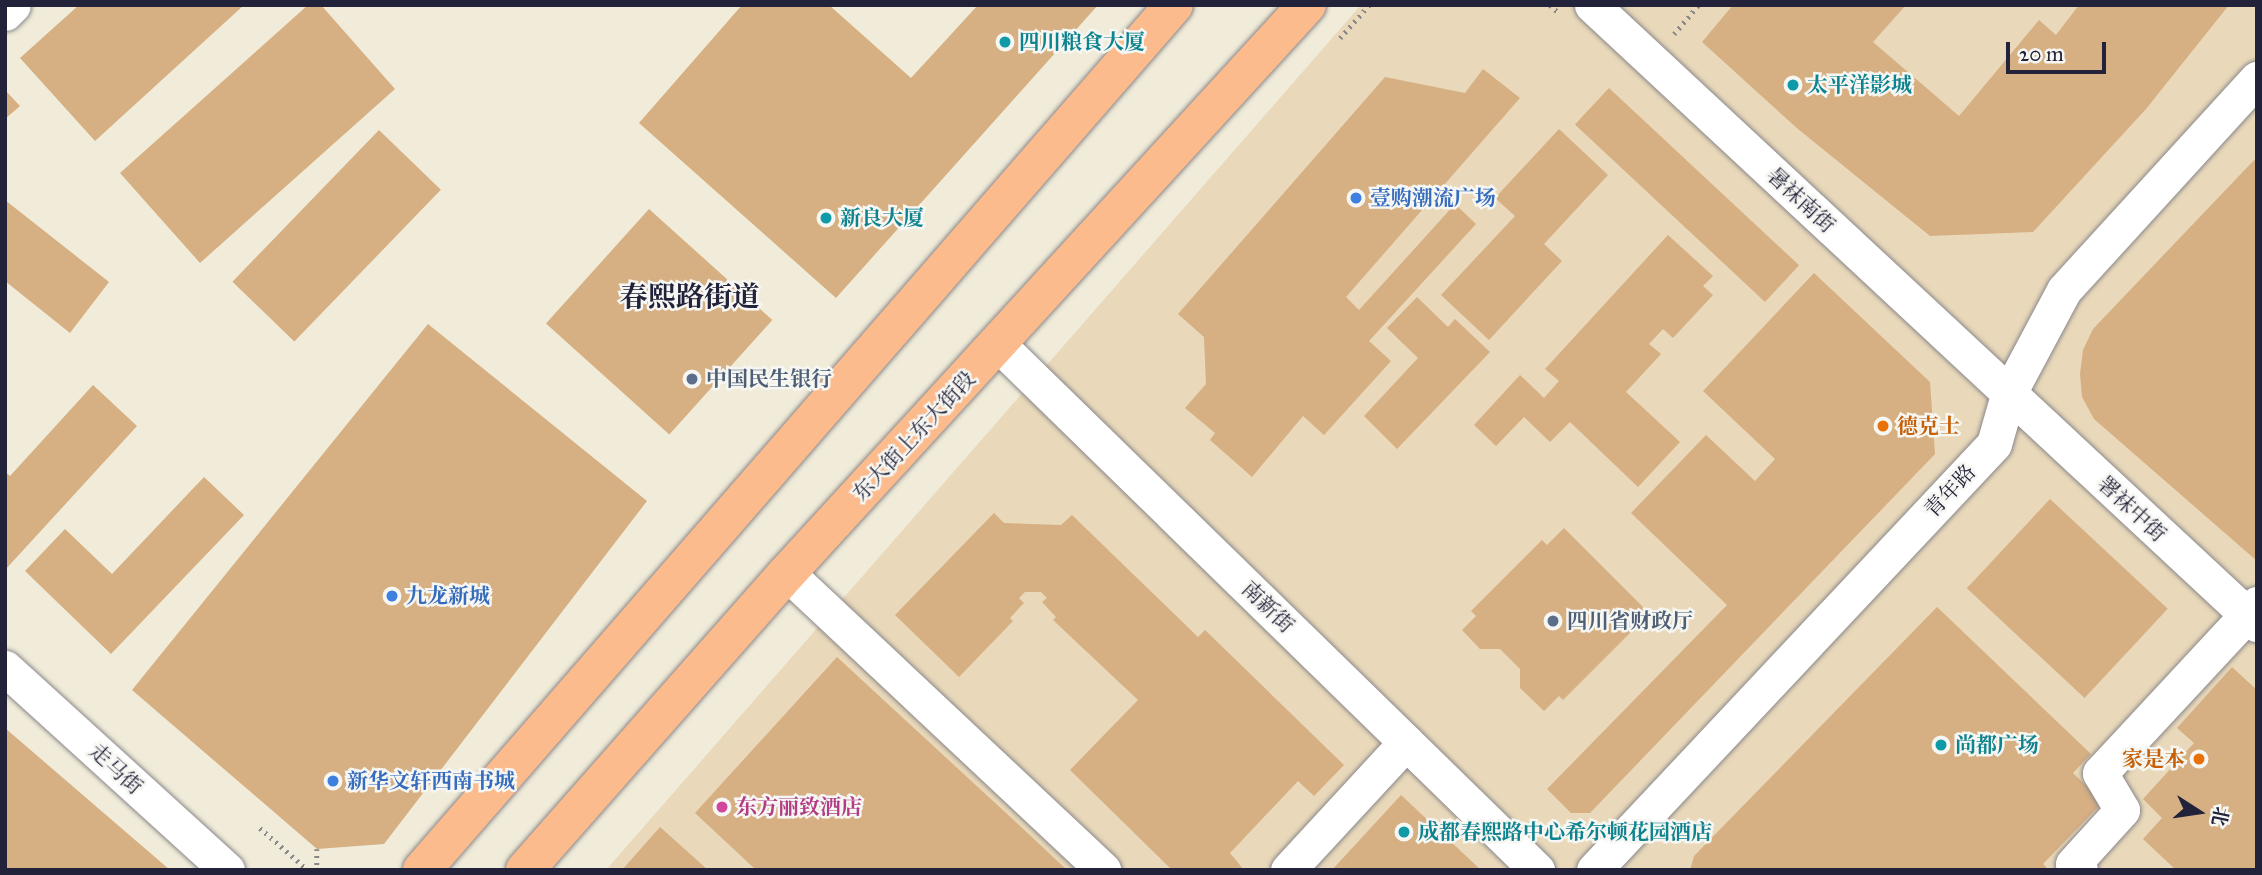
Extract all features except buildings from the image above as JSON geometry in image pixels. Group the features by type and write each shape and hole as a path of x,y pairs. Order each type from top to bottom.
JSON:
{"main road":[{"path":"422,870 1174,5"},
{"name":"东大街上东大街段","path":"525,870 787,573 999,345 1307,5"}],"street":[{"path":"5,13 13,5"},
{"name":"暑袜南街","path":"1592,5 2008,395"},
{"name":"青年路","path":"1594,870 1994,444 2008,395 2064,290 2257,79"},
{"name":"南新街","path":"999,345 1537,870"},
{"name":"署袜中街","path":"2008,395 2254,614"},
{"path":"787,573 1103,870"},
{"path":"2080,870 2073,864 2122,810 2100,773 2254,614"},
{"name":"走马街","path":"5,667 227,870"},
{"path":"1288,870 1406,742"}],"path":[{"path":"1340,38 1369,5"},
{"path":"260,828 308,870"},
{"path":"317,849 317,870"}],"shaded area":[{"path":"1361,5 2257,5 2257,870 606,870"}],"place":[{"name":"四川粮食大厦","path":"1005,42"},
{"name":"太平洋影城","path":"1793,85"},
{"name":"壹购潮流广场","path":"1356,198"},
{"name":"新良大厦","path":"826,218"},
{"name":"中国民生银行","path":"692,379"},
{"name":"德克士","path":"1883,426"},
{"name":"九龙新城","path":"392,596"},
{"name":"四川省财政厅","path":"1553,621"},
{"name":"尚都广场","path":"1941,745"},
{"name":"家是本","path":"2199,759"},
{"name":"新华文轩西南书城","path":"333,781"},
{"name":"东方丽致酒店","path":"722,807"},
{"name":"成都春熙路中心希尔顿花园酒店","path":"1404,832"}],"district":[{"name":"春熙路街道","path":"690,297"}]}
